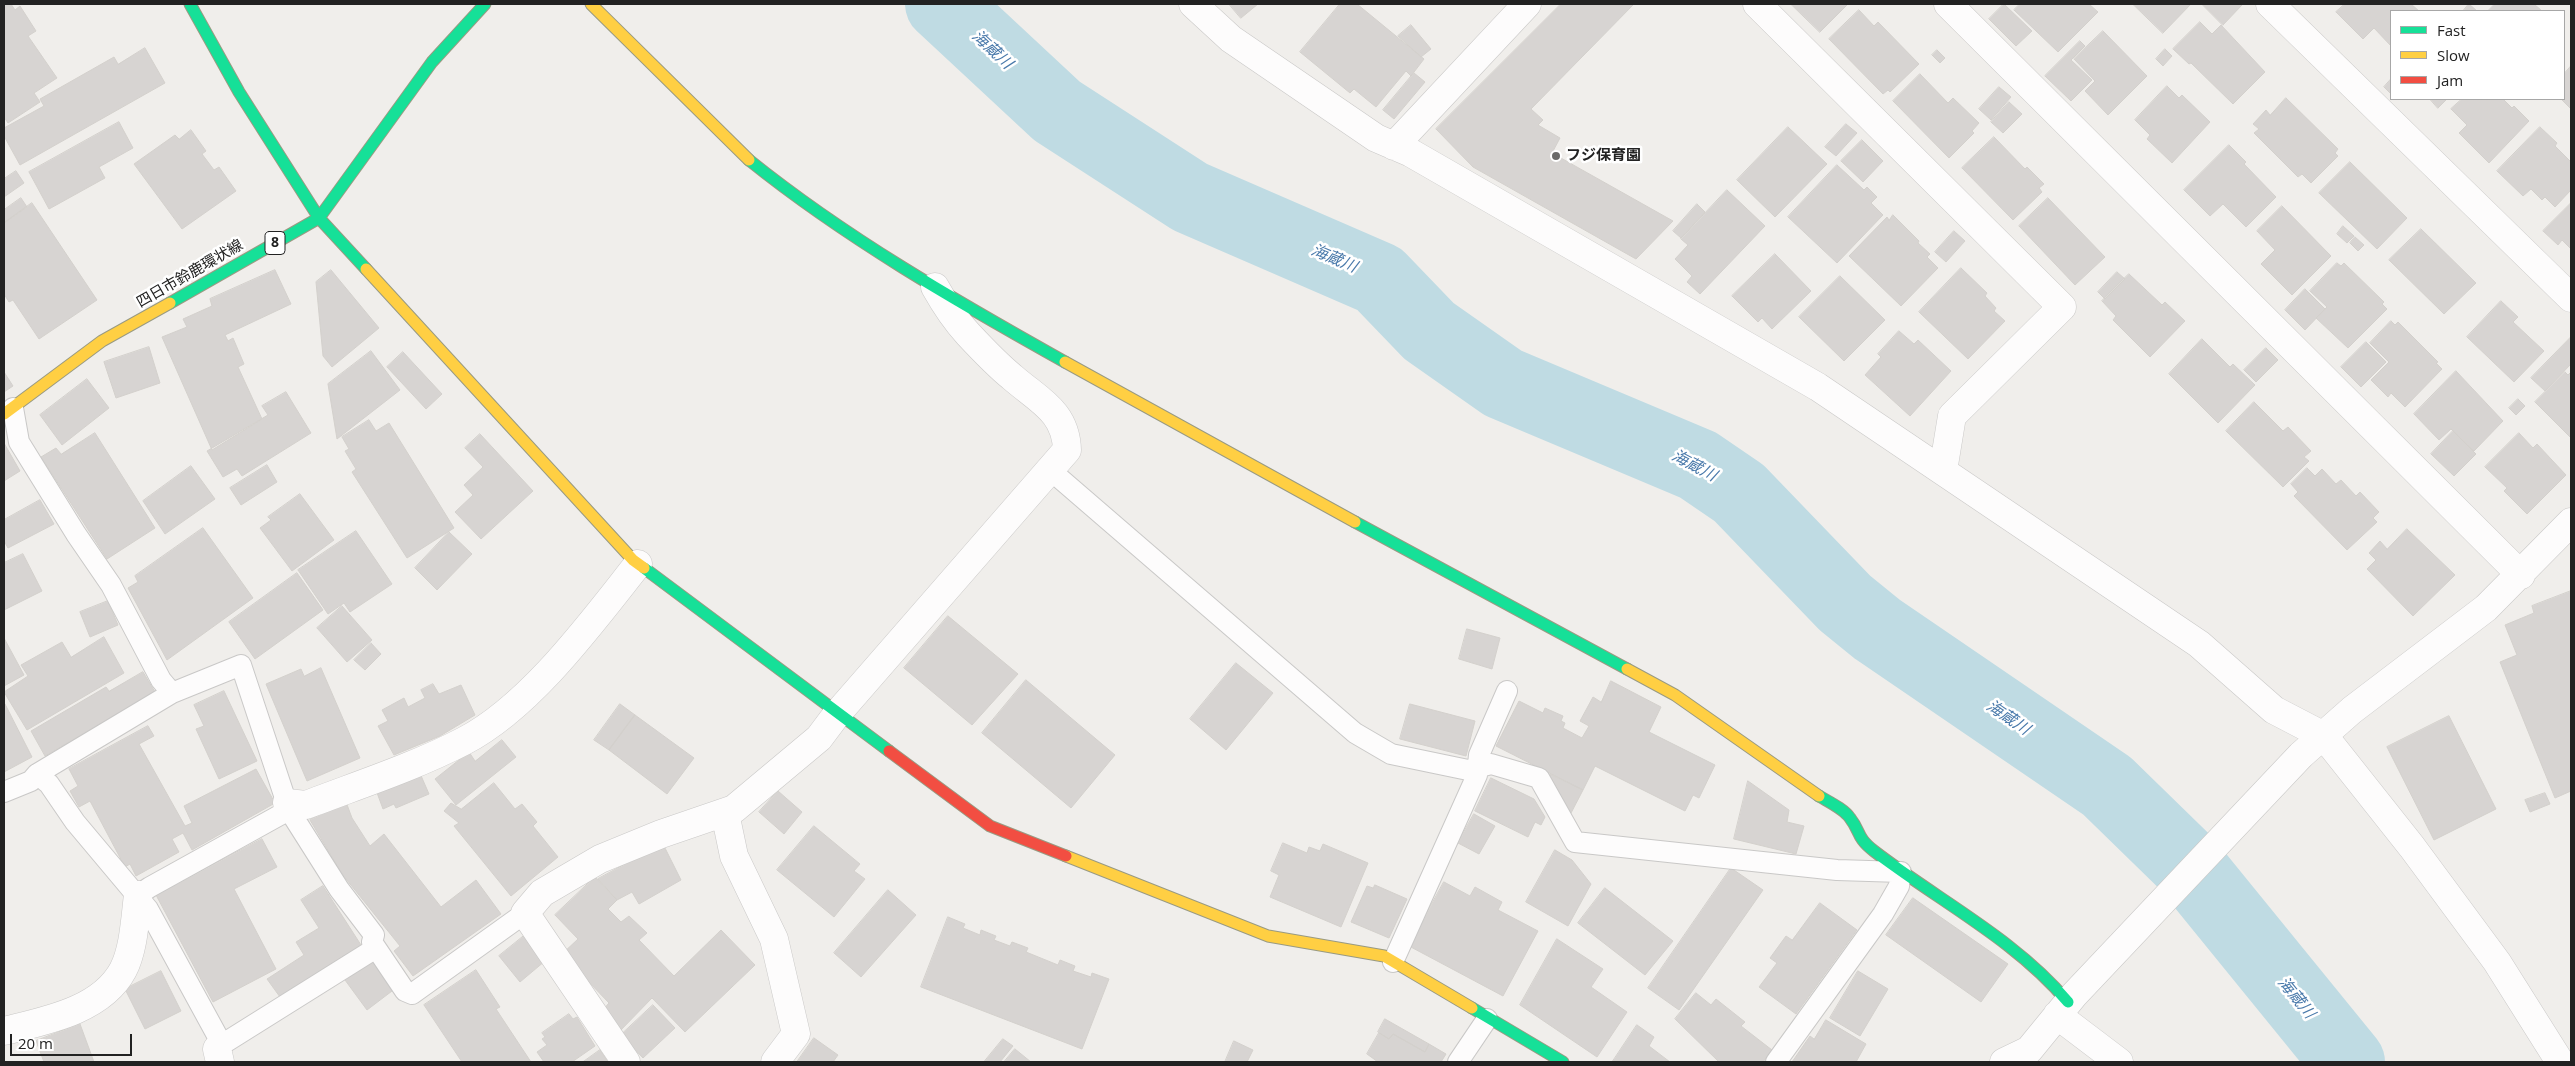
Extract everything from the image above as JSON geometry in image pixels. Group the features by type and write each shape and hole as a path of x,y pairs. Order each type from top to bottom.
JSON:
{"street":[{"path":"190,4 239,92 319,218 638,564 837,714 990,826 1268,936 1322,947 1384,956 1487,1019 1563,1062"},
{"name":"四日市鈴鹿環状線","path":"8,411 102,341 319,218 432,62 486,4"},
{"path":"591,4 748,159 829,220 935,287 1150,410 1675,695 1850,817 1862,842 1901,872 2014,949 2046,976 2066,1004 2119,1062"},
{"path":"1193,4 1231,39 1376,138 1411,153 1818,387 2199,644 2274,710 2324,736 2412,847 2497,962 2560,1062"},
{"path":"1394,146 1527,4"},
{"path":"1757,4 2062,307 1952,416 1943,471"},
{"path":"1948,4 2520,575"},
{"path":"2270,4 2571,298"},
{"path":"626,1062 525,913 542,893 600,859 661,834 734,809 800,755 819,738 837,714 1067,450 1066,433 1059,419 1041,400 1012,377 966,333 935,287"},
{"path":"2004,1062 2029,1050 2066,1004 2302,755 2352,710 2486,608 2571,522"},
{"path":"288,806 306,805 465,741 491,723 534,686 564,656 638,564"},
{"path":"725,813 734,856 774,938 796,1034 775,1062"},
{"path":"4,1031 78,1009 110,987 123,970 128,955 138,896"}],"lane":[{"path":"8,411 19,442 76,534 111,585 161,680 172,693"},
{"path":"1049,469 1355,733 1391,754 1468,770 1491,764 1539,778 1575,842 1837,870 1901,872 1899,886 1883,914 1776,1062"},
{"path":"4,792 31,781 38,774 172,693 241,665 288,806 339,889 374,935 372,942 405,991 412,994 525,913"},
{"path":"1393,962 1477,775 1479,755 1507,691"},
{"path":"38,774 49,784 75,822 148,909 218,1050 226,1042 376,948"},
{"path":"138,896 150,886 288,806"},
{"path":"1458,1062 1487,1019"}],"building":[{"path":"4,4 11,4 15,10 20,6 36,31 28,36 57,78 34,93 40,102 8,123 4,117"},
{"path":"1229,4 1258,4 1241,18"},
{"path":"1340,4 1357,4 1424,59 1411,76 1406,71 1376,107 1354,89 1350,93 1300,52"},
{"path":"1561,4 1633,5 1531,109 1543,120 1538,125 1560,138 1552,153 1673,221 1636,259 1473,167 1436,129"},
{"path":"1791,4 1848,4 1820,32"},
{"path":"2004,4 2032,31 2016,46 1989,19"},
{"path":"2020,4 2089,4 2098,12 2058,52 2014,10"},
{"path":"2133,4 2191,4 2163,33"},
{"path":"2202,4 2241,4 2242,5 2223,25"},
{"path":"2345,4 2411,4 2418,10 2390,10 2390,45 2374,28 2363,39 2336,12"},
{"path":"2469,4 2476,10 2464,10"},
{"path":"2495,4 2534,4 2541,10 2489,10"},
{"path":"1859,10 1874,26 1878,22 1919,64 1890,92 1888,90 1883,94 1829,39"},
{"path":"2200,22 2212,34 2221,25 2265,72 2233,104 2191,63 2189,64 2173,49"},
{"path":"1411,25 1431,49 1421,57 1398,36"},
{"path":"2103,31 2147,76 2108,115 2085,91 2095,81 2074,59"},
{"path":"2080,41 2085,46 2071,60 2092,80 2071,101 2045,76"},
{"path":"145,48 165,83 20,165 4,136 4,128 44,106 40,99 114,57 118,64"},
{"path":"2165,49 2172,56 2163,66 2156,59"},
{"path":"1937,50 1945,58 1940,63 1932,55"},
{"path":"2571,66 2571,109 2562,100 2565,100 2565,73"},
{"path":"1414,73 1425,82 1394,119 1383,110"},
{"path":"1920,74 1948,103 1953,98 1979,123 1972,131 1974,133 1949,158 1893,101"},
{"path":"2390,80 2390,93 2384,87"},
{"path":"2167,86 2179,98 2182,95 2210,122 2172,163 2147,139 2150,135 2135,120"},
{"path":"1999,87 2011,97 1991,120 1979,109"},
{"path":"2286,98 2338,149 2335,153 2338,156 2311,183 2302,174 2298,177 2254,133 2259,129 2253,124 2266,110 2270,115"},
{"path":"2431,100 2446,100 2438,108"},
{"path":"2461,100 2504,100 2512,108 2514,106 2529,121 2489,163 2459,133 2467,125 2451,109"},
{"path":"2009,102 2022,114 2003,133 1991,122"},
{"path":"119,122 133,148 99,167 105,178 49,209 29,172"},
{"path":"1846,124 1857,133 1836,156 1825,147"},
{"path":"1788,127 1827,164 1775,217 1737,180"},
{"path":"2540,127 2557,143 2555,146 2571,162 2571,190 2555,207 2545,197 2542,200 2531,189 2523,196 2497,171"},
{"path":"191,130 206,151 202,154 214,170 219,167 236,191 182,229 134,164 175,135 179,139"},
{"path":"1994,137 2025,169 2027,167 2044,184 2039,188 2042,192 2013,220 1962,168"},
{"path":"1862,140 1883,161 1863,182 1841,161"},
{"path":"2229,145 2246,162 2244,164 2276,197 2246,227 2223,204 2210,216 2184,190"},
{"path":"2350,162 2407,218 2377,249 2319,193"},
{"path":"1837,165 1864,190 1867,187 1877,197 1871,203 1883,215 1837,263 1788,217"},
{"path":"16,171 24,183 4,197 4,179"},
{"path":"1727,190 1765,226 1700,294 1687,282 1692,276 1675,259 1688,245 1681,239"},
{"path":"21,198 27,207 4,223 4,210"},
{"path":"2048,198 2105,257 2075,285 2019,226"},
{"path":"32,203 97,300 39,339 13,300 9,302 4,294 4,223"},
{"path":"2571,203 2571,249 2562,240 2558,245 2543,231"},
{"path":"1697,204 1705,212 1681,238 1673,231"},
{"path":"2282,206 2331,256 2292,295 2261,264 2275,250 2257,231"},
{"path":"1893,215 1919,241 1918,243 1930,254 1927,257 1938,268 1901,306 1849,256 1887,217 1889,220"},
{"path":"2343,226 2354,236 2347,243 2337,234"},
{"path":"2421,229 2476,283 2444,314 2389,260"},
{"path":"1954,231 1965,241 1946,262 1935,252"},
{"path":"2355,237 2364,245 2358,251 2350,243"},
{"path":"1775,254 1811,291 1772,329 1762,318 1758,322 1732,296"},
{"path":"2337,263 2341,266 2344,263 2384,302 2382,304 2387,309 2348,348 2316,318 2327,307 2310,291"},
{"path":"1961,268 1987,293 1985,296 1996,308 1994,311 2005,321 1968,359 1919,312"},
{"path":"275,270 291,304 225,335 228,341 233,338 244,364 238,367 262,419 212,450 162,337 187,327 183,319 212,306 210,299"},
{"path":"331,270 379,328 332,367 323,356 316,282"},
{"path":"2117,272 2125,279 2105,299 2098,292"},
{"path":"2129,274 2162,305 2165,302 2185,321 2150,357 2113,320 2116,316 2102,301"},
{"path":"1840,276 1885,320 1844,361 1799,317"},
{"path":"2305,289 2325,309 2305,330 2285,310"},
{"path":"2501,301 2518,317 2513,322 2544,351 2514,382 2467,337"},
{"path":"2391,321 2395,325 2398,322 2438,362 2436,363 2442,369 2405,407 2391,393 2388,397 2371,380 2389,362 2370,343"},
{"path":"1899,331 1914,344 1918,340 1951,371 1910,416 1865,375 1881,357 1878,354"},
{"path":"2571,337 2571,364 2545,391 2531,378"},
{"path":"2202,339 2230,367 2233,364 2255,385 2218,423 2169,374"},
{"path":"2366,342 2386,362 2361,387 2341,367"},
{"path":"149,347 160,383 116,398 104,362"},
{"path":"2266,348 2278,360 2256,382 2244,370"},
{"path":"371,351 400,390 337,439 328,384"},
{"path":"403,352 442,394 426,409 387,367"},
{"path":"2456,371 2503,421 2474,451 2451,429 2439,440 2414,414"},
{"path":"4,372 13,386 4,392"},
{"path":"2565,372 2568,375 2571,372 2571,438 2535,402"},
{"path":"87,379 109,408 62,445 40,415"},
{"path":"286,392 311,433 242,476 237,469 223,477 207,451 268,415 262,406"},
{"path":"2518,399 2525,406 2516,415 2509,408"},
{"path":"2254,402 2283,431 2288,427 2311,451 2304,457 2309,461 2283,487 2226,431"},
{"path":"369,420 376,431 389,423 454,528 407,558 352,472 356,469 345,451 349,449 342,437"},
{"path":"2453,431 2476,454 2454,476 2431,454"},
{"path":"95,433 155,528 107,559 41,457 56,448 61,454"},
{"path":"2519,433 2533,448 2537,444 2566,475 2527,514 2504,491 2507,488 2485,467"},
{"path":"480,434 533,491 481,539 455,512 473,495 464,485 483,467 465,448"},
{"path":"4,443 20,471 4,481"},
{"path":"267,465 277,482 241,505 230,488"},
{"path":"191,466 215,499 165,534 143,501"},
{"path":"2307,468 2315,476 2322,469 2336,484 2341,480 2356,496 2360,492 2379,512 2373,518 2377,522 2347,550 2294,496 2298,492 2291,484"},
{"path":"300,494 334,540 292,571 260,528 271,520 268,517"},
{"path":"40,500 54,524 8,548 4,541 4,520"},
{"path":"203,528 253,598 167,660 128,588 138,582 135,576"},
{"path":"2407,529 2455,575 2413,616 2367,569 2376,560 2369,553 2380,541 2387,549"},
{"path":"356,531 392,584 350,612 344,603 328,614 298,570"},
{"path":"449,532 472,554 437,590 415,568"},
{"path":"23,554 42,591 4,610 4,563"},
{"path":"297,573 323,610 255,659 229,622"},
{"path":"2571,591 2571,791 2555,798 2500,662 2517,655 2505,625 2534,613 2532,606"},
{"path":"108,601 118,625 90,637 80,612"},
{"path":"342,606 372,640 347,662 317,628"},
{"path":"948,616 1018,674 972,725 904,668"},
{"path":"1467,629 1500,638 1492,669 1459,659"},
{"path":"104,637 124,673 27,730 4,692 28,676 21,665 62,642 71,657"},
{"path":"4,638 24,675 4,686"},
{"path":"371,643 381,654 365,670 354,660"},
{"path":"1236,663 1273,693 1226,750 1190,719"},
{"path":"321,668 360,758 307,781 266,684 301,669 304,676"},
{"path":"143,672 155,692 45,756 31,731 106,687 109,691"},
{"path":"1026,680 1115,755 1071,808 982,733"},
{"path":"1611,681 1661,707 1649,732 1715,765 1699,798 1693,795 1685,811 1595,766 1583,790 1496,746 1519,701 1543,713 1545,708 1563,716 1561,721 1565,723 1563,728 1582,738 1589,726 1580,721 1593,697 1601,702"},
{"path":"433,684 439,694 461,685 475,715 440,736 394,755 378,726 388,721 382,710 404,698 408,707 425,698 421,690"},
{"path":"224,691 257,761 219,779 196,729 204,726 194,705"},
{"path":"4,704 32,757 4,772"},
{"path":"620,704 635,715 609,750 594,740"},
{"path":"1410,704 1475,721 1466,756 1400,739"},
{"path":"635,715 694,758 667,794 609,750"},
{"path":"2449,716 2496,809 2434,840 2387,747"},
{"path":"148,726 154,736 139,744 185,826 192,823 184,806 256,769 275,803 192,850 183,833 172,839 179,852 136,876 130,864 125,867 90,801 79,807 70,791 78,786 69,769"},
{"path":"502,740 516,757 456,805 435,779 469,752 475,761"},
{"path":"419,771 429,794 396,808 394,804 383,809 376,790"},
{"path":"1550,774 1583,790 1570,815"},
{"path":"1491,778 1534,799 1545,817 1541,825 1535,822 1528,837 1475,811"},
{"path":"1748,781 1789,810 1787,822 1804,826 1796,854 1734,839"},
{"path":"494,783 515,809 522,804 537,822 533,826 558,857 511,896 454,826 459,823 444,811 451,803 461,809"},
{"path":"778,791 802,812 784,834 759,812"},
{"path":"2545,793 2550,804 2530,812 2525,800"},
{"path":"346,802 352,818 370,846 384,834 441,907 476,880 501,914 413,976 394,951 400,946 342,874 310,820"},
{"path":"1474,814 1495,826 1479,854 1458,843"},
{"path":"814,826 860,864 854,871 865,879 834,917 777,870"},
{"path":"262,839 277,867 234,889 276,969 213,1002 156,895"},
{"path":"1283,843 1307,853 1309,847 1320,851 1323,844 1368,863 1341,927 1270,897 1279,875 1271,871"},
{"path":"663,844 681,880 639,904 632,892 617,900 598,879"},
{"path":"1555,850 1572,860 1591,884 1568,926 1526,902"},
{"path":"1731,868 1763,890 1679,1010 1648,988"},
{"path":"595,877 617,900 608,909 621,922 629,916 647,933 639,940 674,976 721,930 755,965 685,1032 652,998 618,1033 602,1011 609,1003 562,954 578,939 555,915"},
{"path":"1444,882 1470,896 1475,887 1502,902 1498,910 1538,931 1503,996 1409,946"},
{"path":"1375,885 1407,899 1389,938 1351,922 1367,886 1373,888"},
{"path":"323,886 361,945 280,997 267,979 304,955 296,942 319,928 301,900"},
{"path":"1605,888 1673,941 1645,975 1578,923"},
{"path":"888,890 916,915 861,977 834,953"},
{"path":"1913,898 2008,964 1981,1002 1886,935"},
{"path":"1820,903 1857,930 1796,1014 1759,987 1777,963 1770,958 1786,936 1792,940"},
{"path":"948,917 965,924 963,928 980,935 981,930 996,936 994,940 1010,946 1012,942 1028,948 1026,952 1058,965 1060,960 1075,966 1073,971 1091,977 1092,973 1109,979 1082,1049 921,987"},
{"path":"525,935 545,961 520,982 499,956"},
{"path":"1557,939 1603,969 1591,987 1627,1012 1597,1057 1520,1005"},
{"path":"373,958 396,988 367,1010 345,980"},
{"path":"476,970 500,1007 496,1009 531,1062 462,1062 424,1005"},
{"path":"161,971 181,1011 145,1029 125,989"},
{"path":"1858,971 1888,989 1860,1036 1830,1018"},
{"path":"1696,993 1711,1005 1716,999 1745,1022 1741,1026 1772,1050 1763,1062 1719,1062 1675,1019"},
{"path":"653,1005 675,1028 643,1058 621,1035"},
{"path":"569,1014 573,1019 577,1017 595,1046 572,1062 544,1062 537,1052 547,1045 542,1039 545,1037 542,1033"},
{"path":"1385,1019 1429,1044 1425,1052 1393,1034 1389,1039 1378,1032"},
{"path":"1826,1020 1866,1044 1856,1062 1792,1062 1810,1036 1814,1039"},
{"path":"80,1024 94,1062 44,1062 36,1041"},
{"path":"1637,1025 1654,1037 1649,1046 1670,1062 1613,1061"},
{"path":"1379,1033 1389,1039 1393,1034 1425,1052 1429,1044 1446,1054 1441,1062 1378,1062 1367,1054"},
{"path":"814,1038 838,1055 833,1062 797,1062"},
{"path":"1003,1039 1013,1046 1000,1062 984,1062"},
{"path":"1234,1041 1253,1050 1247,1062 1225,1062"},
{"path":"1015,1049 1031,1062 1004,1062"},
{"path":"600,1050 608,1062 583,1062"}],"waterway":[{"name":"海蔵川","path":"942,4 1057,111 1190,197 1379,279 1429,331 1503,383 1698,465 1739,493 1845,603 1877,629 2107,786 2186,863 2348,1062"}],"traffic: fast":[{"path":"190,4 239,92 319,218 366,269"},
{"path":"170,303 319,218 432,62 485,4"},
{"path":"749,160 824,216 902,267 983,316 1065,362"},
{"path":"1355,522 1627,669"},
{"path":"644,568 889,751"},
{"path":"1819,796 1844,812 1853,823 1861,838 1874,851 2000,940 2047,979 2068,1002"},
{"path":"1472,1008 1563,1062"}],"traffic: slow":[{"path":"591,4 749,160"},
{"path":"366,269 633,560 644,568"},
{"path":"4,414 102,341 170,303"},
{"path":"1065,362 1355,522"},
{"path":"1627,669 1675,695 1819,796"},
{"path":"1066,856 1268,936 1384,956 1472,1008"}],"traffic: jam":[{"path":"889,751 990,826 1066,856"}],"place":[{"name":"フジ保育園","path":"1556,156"}]}
